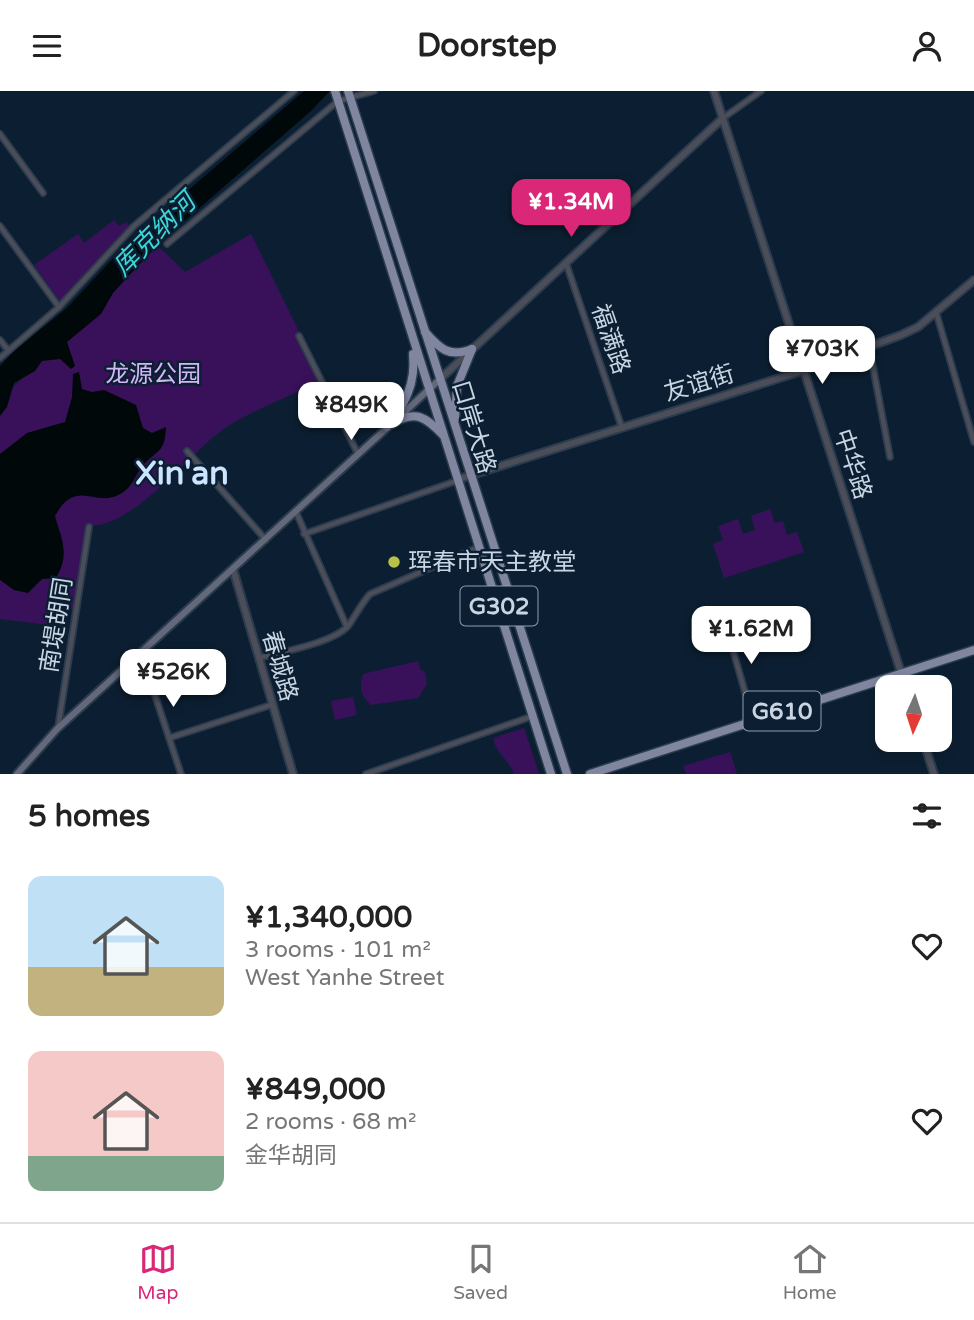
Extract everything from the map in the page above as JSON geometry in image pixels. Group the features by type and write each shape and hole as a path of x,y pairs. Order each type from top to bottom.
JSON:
{"highway":[{"name":"口岸大路","path":"349,94 469,476 567,774"},
{"name":"口岸大路","path":"337,95 551,774"},
{"path":"423,329 444,351 455,354 472,349"},
{"path":"387,428 408,395 414,369 411,334"},
{"path":"456,433 455,394 460,373 472,349"},
{"path":"387,428 404,417 420,415 446,439"},
{"name":"G610","path":"590,774 974,650"}],"main road":[{"path":"18,774 57,729 439,380"}],"street":[{"path":"0,358 59,307 134,226 293,91"},
{"path":"167,244 337,95 374,91"},
{"name":"中华路","path":"714,91 901,673"},
{"path":"439,380 723,118 761,91"},
{"path":"0,134 43,193"},
{"path":"0,226 59,307"},
{"name":"福满路","path":"566,262 622,428"},
{"name":"友谊街","path":"460,479 803,371 918,327 974,280"},
{"path":"936,311 974,442"},
{"path":"299,336 358,454"},
{"path":"0,340 8,350"},
{"path":"869,345 890,457"},
{"path":"187,450 266,540"},
{"path":"304,534 460,479"},
{"path":"296,512 347,627"},
{"name":"南堤胡同","path":"57,729 89,527"},
{"path":"258,659 330,638 347,627 370,594 480,547"},
{"name":"春城路","path":"233,569 293,774"},
{"path":"724,619 753,720"},
{"path":"141,653 181,774"},
{"path":"169,738 271,705"},
{"path":"366,774 534,715"},
{"path":"927,753 934,774"}],"green space":[{"path":"114,220 119,226 126,222 130,226 61,303 34,265 78,234 84,243"},
{"name":"龙源公园","path":"251,234 323,380 231,424 142,503 106,523 88,526 74,609 52,606 49,625 0,619 0,400 158,246 185,272"},
{"path":"770,509 775,523 783,521 787,535 797,532 804,552 724,578 713,544 723,540 718,526 738,519 743,534 755,530 751,516"},
{"path":"418,661 420,669 425,672 427,684 418,698 371,705 365,698 361,691 363,674"},
{"path":"353,697 357,715 335,720 331,701"},
{"path":"524,728 539,774 514,774 494,743 493,738"},
{"path":"730,752 737,774 686,774 683,766"}],"water":[{"name":"库克纳河","path":"304,91 330,91 311,111 157,245 113,293 101,314 67,342 75,366 71,369 60,359 42,361 35,371 14,383 7,407 0,416 0,366 16,349 67,308 130,240"},
{"path":"79,372 82,389 92,392 104,390 136,405 143,428 152,433 166,427 164,443 122,493 103,498 79,496 63,504 55,516 64,555 56,578 42,579 28,593 14,590 0,580 0,454 27,433 65,422 72,397 73,374"}],"place":[{"name":"珲春市天主教堂","path":"394,562"}],"district":[{"name":"Xin'an","path":"182,473"}]}
